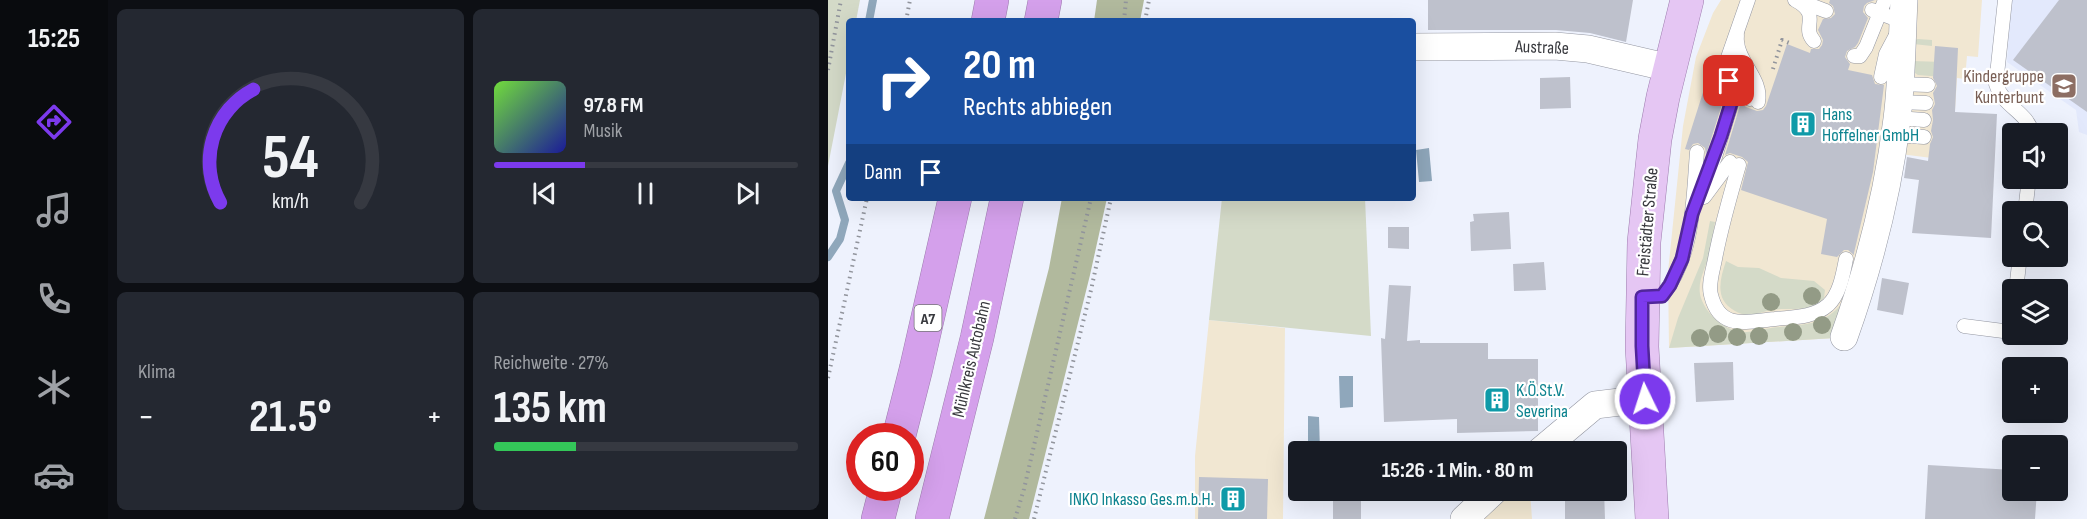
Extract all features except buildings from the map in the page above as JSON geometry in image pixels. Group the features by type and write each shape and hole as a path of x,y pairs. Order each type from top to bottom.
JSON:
{"highway":[{"path":"989,18 992,0"},
{"path":"1042,18 1045,0"},
{"name":"A7","path":"902,423 954,201"},
{"name":"Mühlkreis Autobahn","path":"932,519 978,338 1006,201"},
{"path":"878,519 883,501"}],"main road":[{"name":"Freistädter Straße","path":"1652,519 1642,346 1644,242 1654,149 1670,68 1688,0"}],"street":[{"path":"1844,337 1859,296 1875,237 1888,175 1894,103 1890,12"},
{"name":"Austraße","path":"1416,47 1555,46 1588,50 1670,68"},
{"path":"1552,441 1595,405 1645,399"},
{"path":"1464,519 1483,501"}],"lane":[{"path":"1717,89 1748,0"},
{"path":"1796,0 1826,11"},
{"path":"1796,0 1810,12 1810,34 1814,41"},
{"path":"1854,56 1860,56 1864,51 1870,28 1890,12 1885,0"},
{"path":"2005,0 1996,84 2000,96 2030,123"},
{"path":"1725,67 1754,101 1758,90 1738,48 1736,38 1738,27"},
{"path":"1692,214 1715,158 1734,94 1725,67"},
{"path":"1894,103 1928,85"},
{"path":"1894,103 1926,103"},
{"path":"1894,103 1924,120"},
{"path":"1894,103 1924,137"},
{"path":"1642,297 1662,296 1670,285 1682,259 1692,214 1697,152"},
{"path":"1692,214 1734,164 1711,282 1711,296 1716,308 1724,316 1742,324 1778,318 1799,318 1826,307 1838,291 1846,259"},
{"path":"1964,326 2002,331"}],"path":[{"path":"828,70 841,0"},
{"path":"907,18 910,0"},
{"path":"1124,18 1126,0"},
{"path":"1146,18 1149,0"},
{"path":"828,378 866,201"},
{"path":"1015,519 1046,396 1089,201"},
{"path":"1034,519 1091,290 1110,201"}],"shaded area":[{"path":"1721,0 1982,0 1978,57 1967,56 1965,79 1957,78 1953,142 1948,160 1884,152 1835,338 1669,348 1668,272 1683,126 1696,57 1713,13"},
{"name":"Kindergruppe Kunterbunt","path":"2011,0 2087,0 2087,135 2079,132 2076,110 2007,62"},
{"path":"1429,148 1432,181 1419,182 1416,150"},
{"path":"1209,320 1285,328 1283,519 1195,519 1195,456"},
{"path":"1339,376 1353,376 1353,407 1340,408"},
{"path":"1308,416 1319,417 1320,441 1308,441"},
{"path":"1499,501 1531,501 1532,519 1478,519"}],"green space":[{"path":"828,0 860,0 857,18 846,18 846,73 828,166"},
{"path":"1097,0 1144,0 1141,18 1094,18"},
{"path":"1918,39 1932,40 1932,46 1913,44 1912,61 1943,62 1943,77 1918,75 1909,69 1908,47"},
{"path":"1061,201 1106,201 1029,519 984,519 1049,268"},
{"path":"1222,201 1365,201 1371,336 1209,320"},
{"path":"1710,221 1715,222 1700,292 1704,305 1713,317 1733,330 1751,332 1815,322 1830,315 1844,301 1835,338 1669,348 1678,318 1703,258"},
{"path":"1726,261 1738,267 1759,268 1781,278 1814,281 1825,290 1824,298 1819,303 1806,308 1771,310 1755,315 1739,313 1728,306 1721,295 1722,275"}],"waterway":[{"path":"870,18 873,0"},
{"path":"828,257 840,239 845,220 836,191 846,169"}],"place":[{"name":"Kindergruppe Kunterbunt","path":"2064,86"},
{"name":"Hans Hoffelner GmbH","path":"1803,124"},
{"name":"K.Ö.St.V. Severina","path":"1497,400"},
{"name":"INKO Inkasso Ges.m.b.H.","path":"1233,499"}],"route":[{"path":"1645,399 1642,297 1662,296 1677,274 1692,214 1715,158 1734,94 1729,81"}]}
